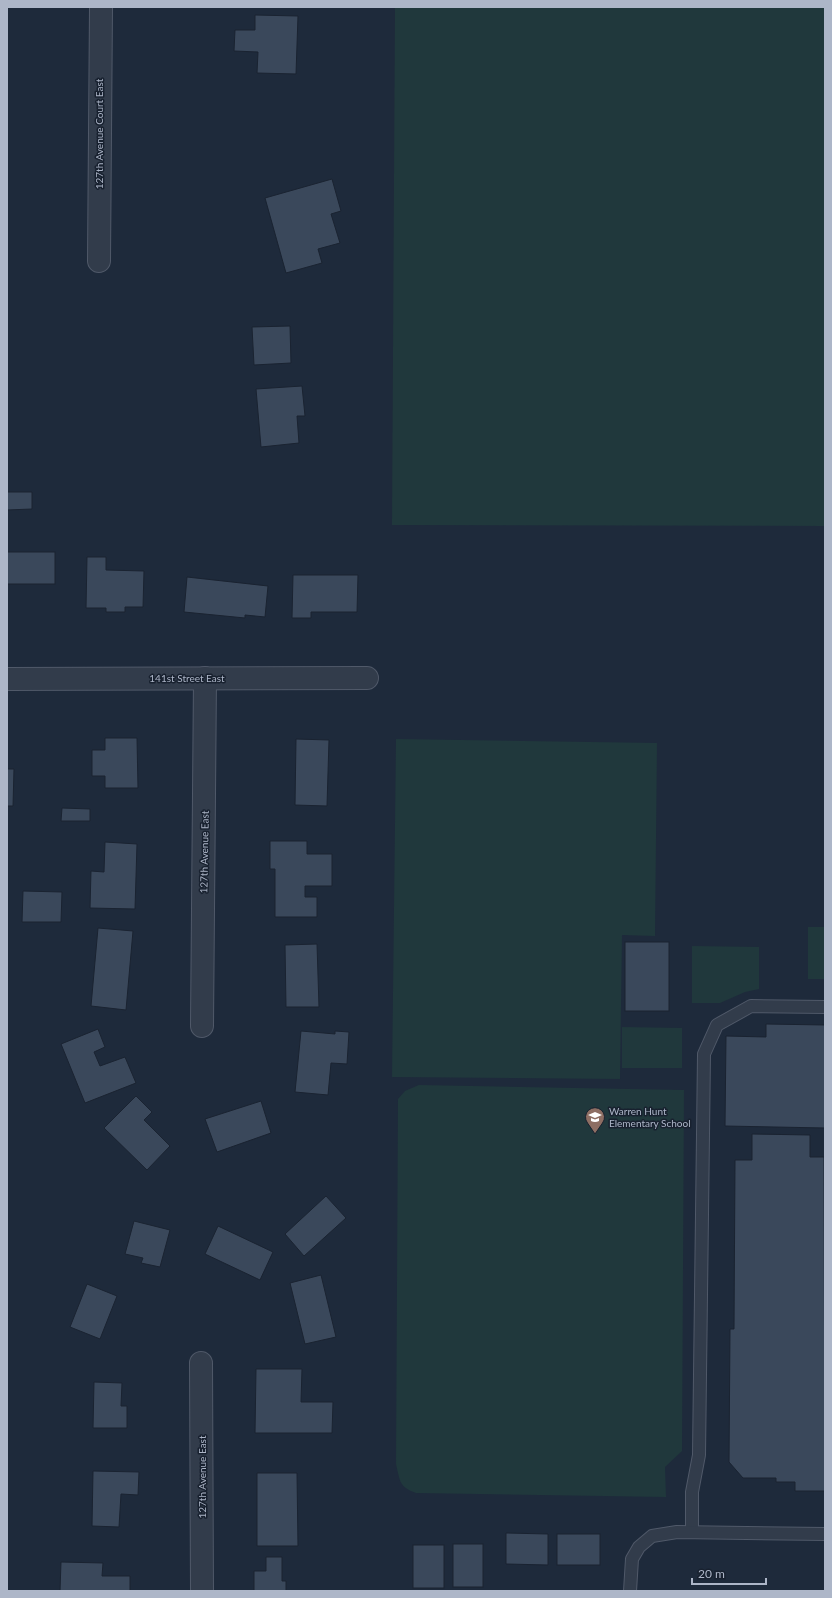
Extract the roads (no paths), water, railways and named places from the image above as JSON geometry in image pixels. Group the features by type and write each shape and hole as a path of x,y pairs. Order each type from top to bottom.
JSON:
{"street":[{"name":"127th Avenue Court East","path":"99,262 100,7"},
{"name":"127th Avenue East","path":"202,1026 205,678"},
{"name":"141st Street East","path":"7,679 367,678"},
{"name":"127th Avenue East","path":"201,1363 202,1591"}],"lane":[{"path":"692,1532 692,1492 699,1456 704,1054 717,1026 751,1006 825,1007"},
{"path":"630,1591 632,1559 639,1547 652,1536 692,1532 825,1534"}],"place":[{"name":"Warren Hunt Elementary School","path":"595,1134"}]}
